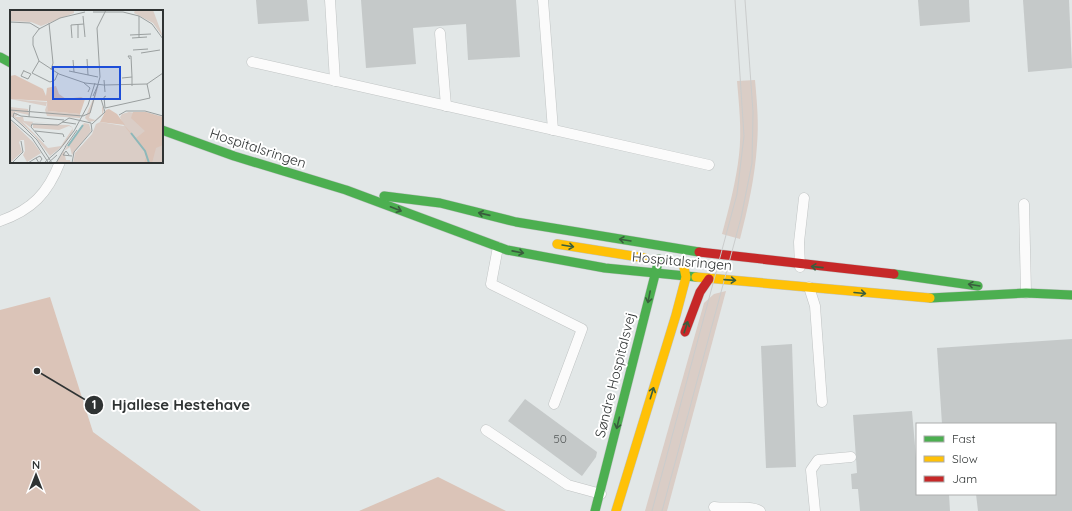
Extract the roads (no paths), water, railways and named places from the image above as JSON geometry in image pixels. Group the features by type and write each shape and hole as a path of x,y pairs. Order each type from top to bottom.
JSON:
{"street":[{"path":"0,57 10,62"},
{"name":"Hospitalsringen","path":"163,130 234,156 346,190 433,224 498,247 605,268 654,272 668,269 686,277 921,298 1026,293 1072,295"},
{"name":"Hospitalsringen","path":"346,190 440,203 516,222 721,256 800,272 893,274 1026,293"},
{"path":"433,224 486,233"},
{"path":"546,243 659,259 668,269"},
{"path":"664,246 668,269"},
{"name":"Søndre Hospitalsvej","path":"595,511 645,318 654,272 664,246"},
{"path":"668,269 680,249"},
{"path":"616,511 676,315 686,277 686,263 680,249"},
{"path":"668,269 686,263"},
{"path":"837,277 893,274"},
{"path":"681,342 700,292 709,278"},
{"path":"621,497 639,402"},
{"path":"621,497 655,416"}],"lane":[{"path":"330,0 335,81"},
{"path":"543,0 553,130"},
{"path":"440,33 446,106"},
{"path":"252,62 709,165"},
{"path":"0,221 15,216 35,203 48,189 60,163"},
{"path":"804,198 800,272 809,289 815,306 822,402"},
{"path":"1024,204 1026,293"},
{"path":"498,247 491,284 582,329 554,404"},
{"path":"486,430 568,485 600,494 621,497"},
{"path":"815,511 812,470 818,460 851,457"},
{"path":"714,507 725,509 755,508 760,511"}],"tram line":[{"path":"652,511 737,194 744,136 735,0"},
{"path":"662,511 741,218 752,163 753,112 745,0"}],"place":[{"name":"Hjallese Hestehave","path":"37,371"}]}
